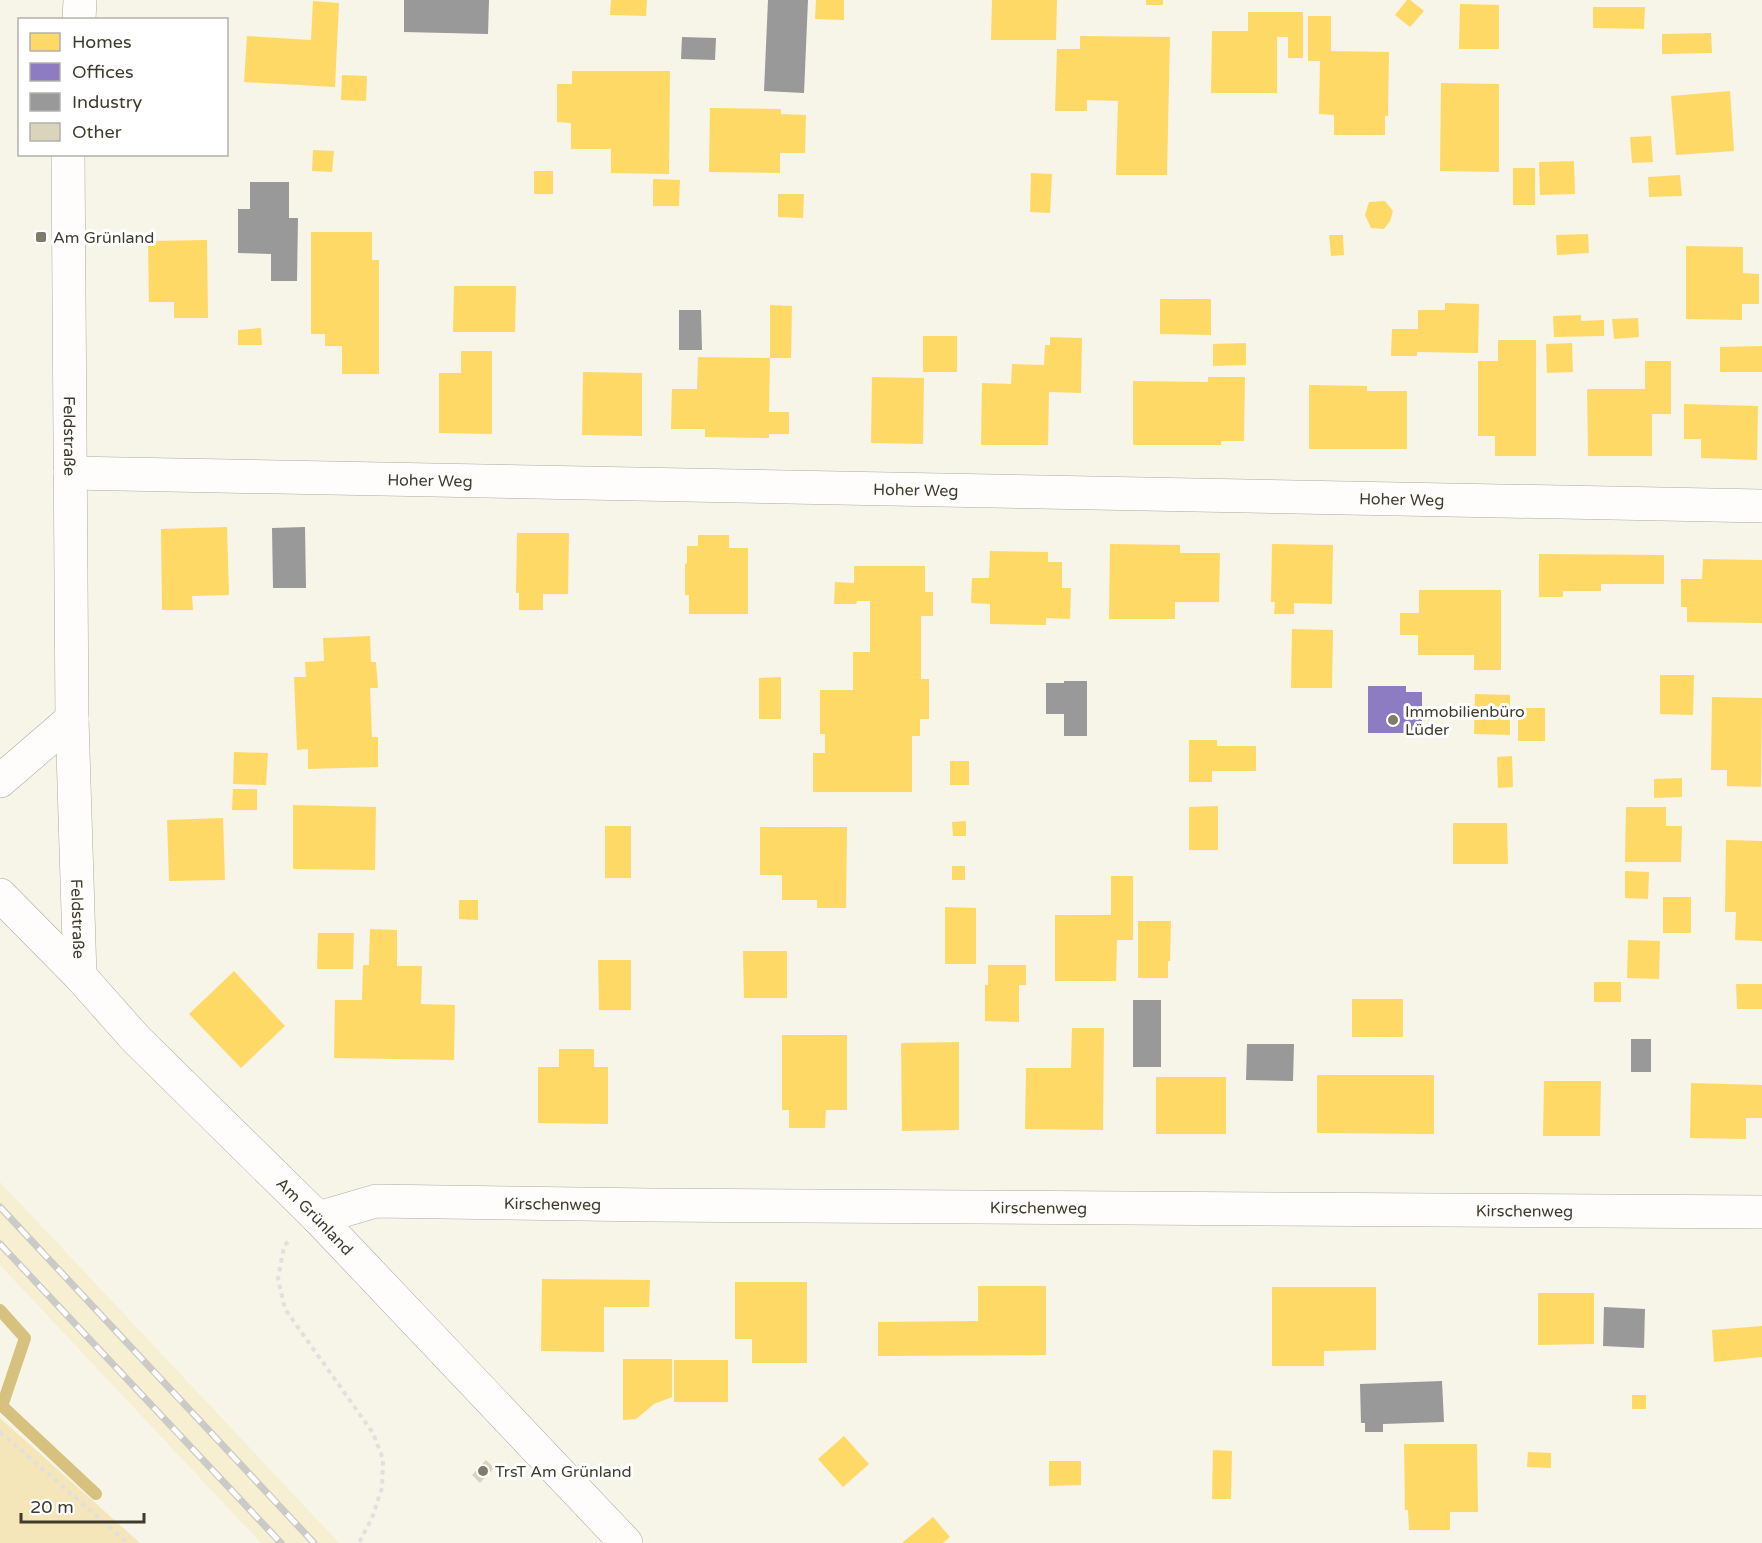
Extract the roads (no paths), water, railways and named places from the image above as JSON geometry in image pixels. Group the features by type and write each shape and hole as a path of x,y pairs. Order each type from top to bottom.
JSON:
{"street":[{"path":"79,18 80,0"},
{"name":"Feldstraße","path":"68,156 72,718 80,976"},
{"name":"Hoher Weg","path":"70,473 1762,506"},
{"path":"0,781 72,718"},
{"name":"Am Grünland","path":"0,895 80,976 136,1039 318,1218 626,1543"},
{"name":"Kirschenweg","path":"318,1218 376,1201 651,1205 1762,1212"}],"waterway":[{"path":"0,1310 25,1338 2,1406 96,1494"}],"railway":[{"path":"0,1207 314,1543"},
{"path":"0,1244 281,1543"}],"place":[{"name":"Am Grünland","path":"41,237"},
{"name":"Immobilienbüro Lüder","path":"1393,720"},
{"name":"TrsT Am Grünland","path":"483,1471"}]}
